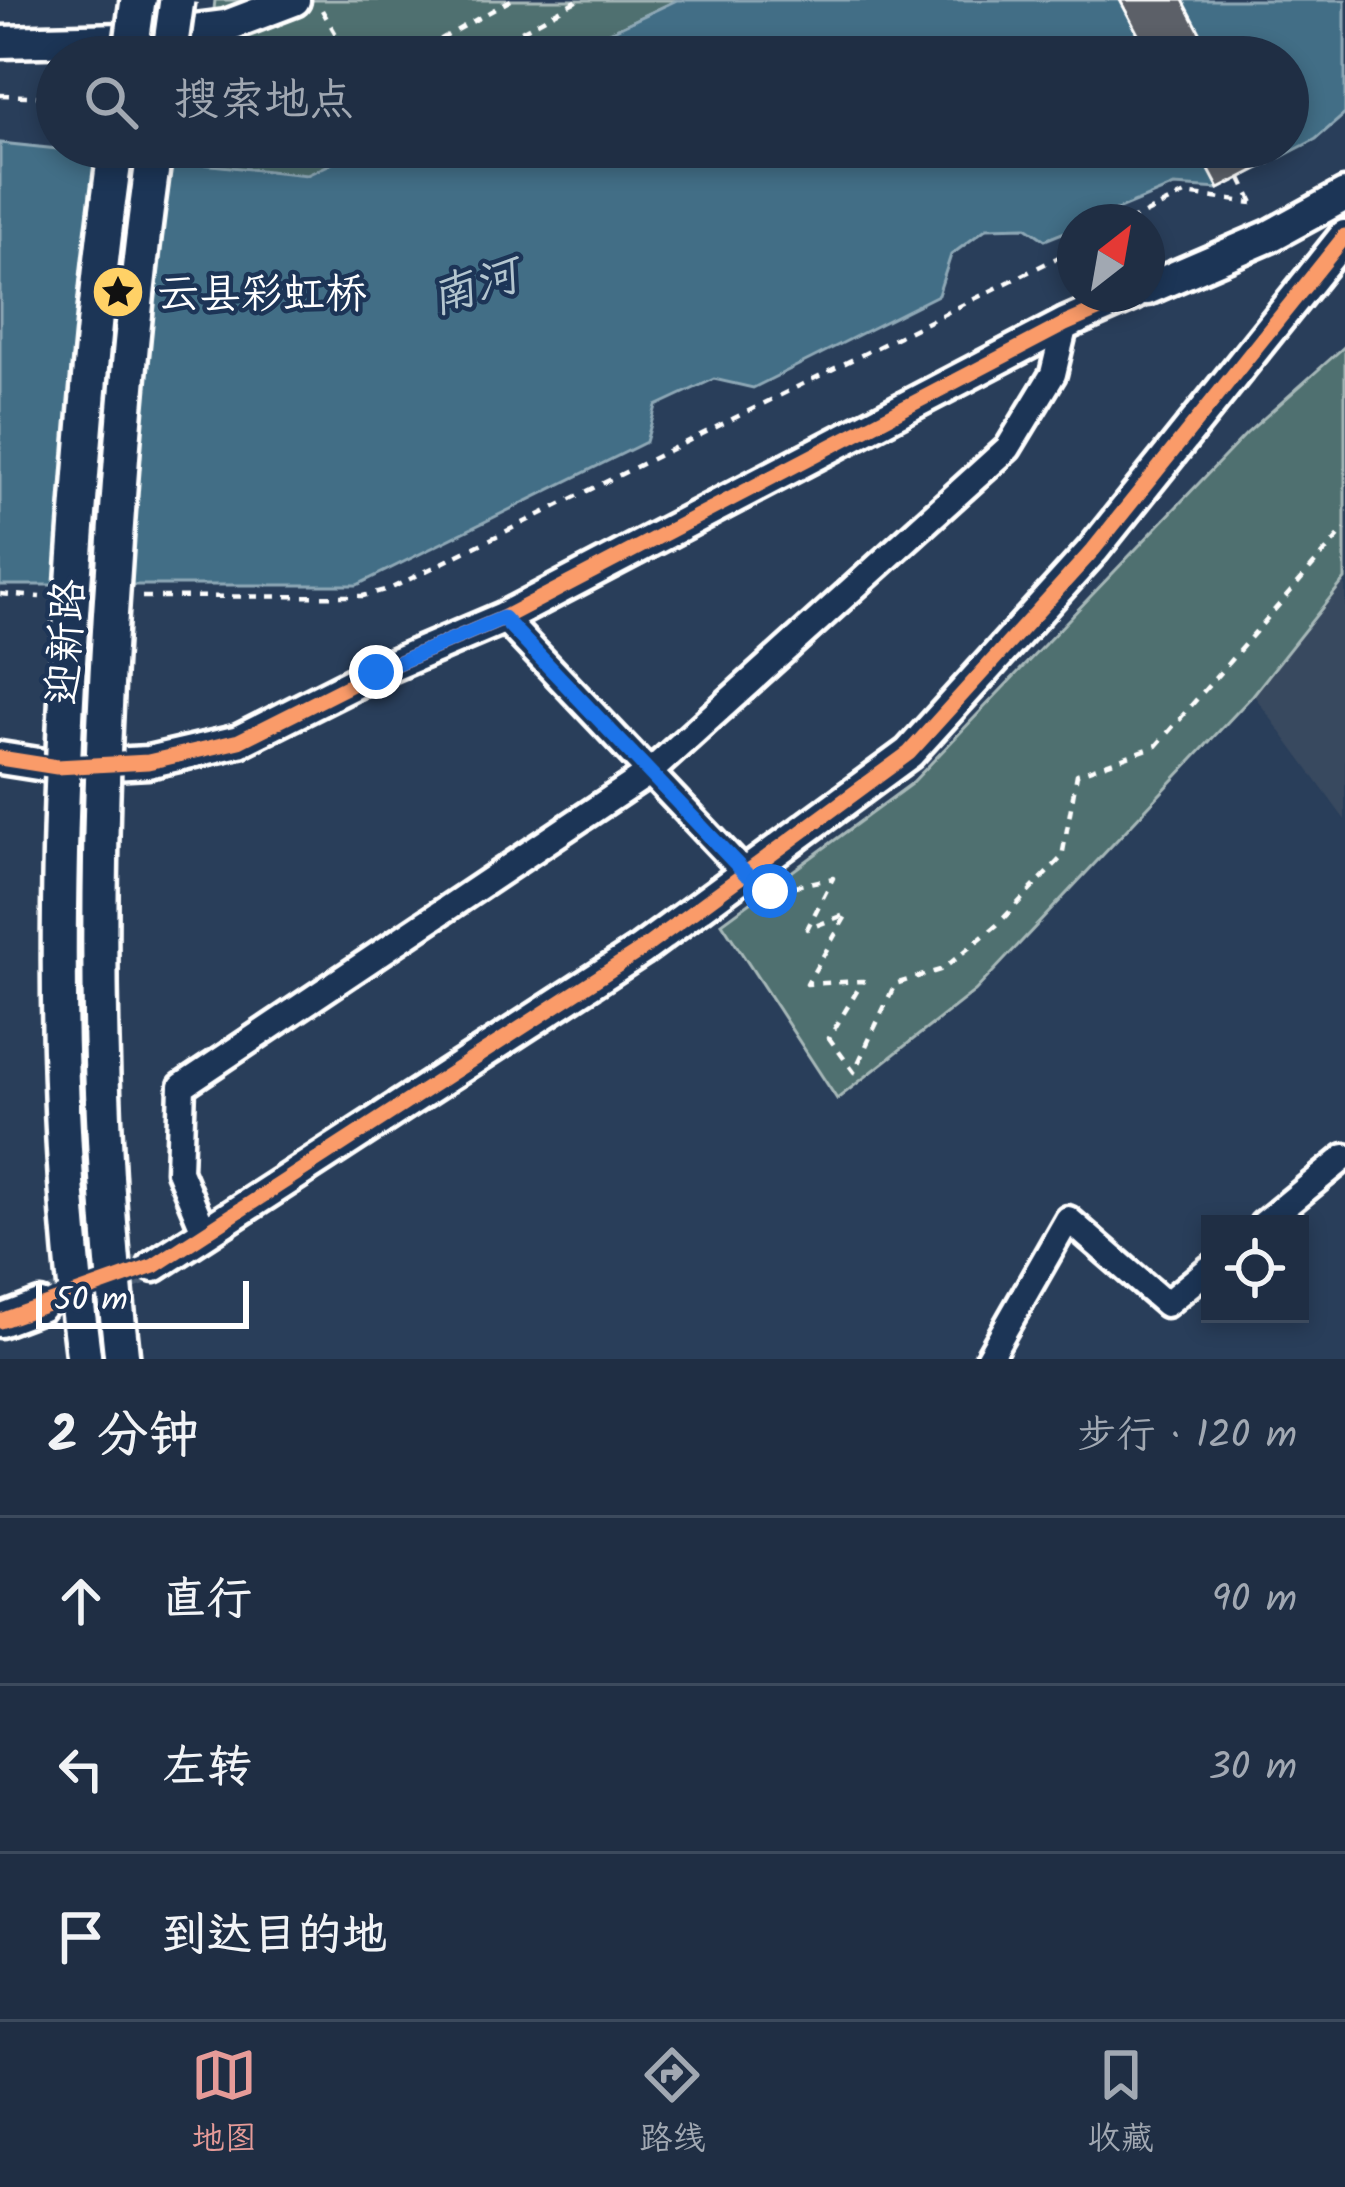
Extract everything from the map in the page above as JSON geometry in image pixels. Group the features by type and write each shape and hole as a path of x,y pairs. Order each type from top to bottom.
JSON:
{"main road":[{"path":"133,36 138,0"},
{"path":"172,36 177,0"},
{"name":"迎新路","path":"84,1359 70,1198 61,865 68,656 90,355 113,168"},
{"name":"迎新路","path":"122,1359 106,1149 99,866 107,658 128,358 152,168"}],"street":[{"path":"148,36 226,26 294,0"},
{"path":"0,42 36,41"},
{"path":"1165,281 1270,236 1345,195"},
{"path":"154,1266 641,950 909,753 1093,550 1345,236"},
{"path":"0,758 56,767 148,761 239,741 376,672 503,618 1093,312"},
{"path":"205,1233 178,1171 182,1086 649,772 1008,448 1053,374 1065,324"},
{"path":"503,618 746,874"},
{"path":"1274,1215 1345,1157"},
{"path":"988,1359 1068,1219 1166,1304 1201,1275"},
{"path":"0,1321 40,1306"}],"path":[{"path":"317,0 337,36"},
{"path":"447,36 512,0"},
{"path":"512,36 578,0"},
{"path":"0,95 36,96"},
{"path":"1241,178 1270,236"},
{"path":"1165,204 1185,194 1253,203"},
{"path":"133,597 363,596 392,588 1057,258"},
{"path":"746,874 770,891 833,878 807,929 847,914 807,984 863,981 829,1038 854,1072 895,984 943,969 997,925 1062,857 1077,774 1156,746 1345,529"},
{"path":"0,595 40,597"}],"shaded area":[{"path":"1345,579 1345,820 1253,694"}],"green space":[{"path":"215,0 677,0 601,36 211,36"},
{"path":"235,168 324,168 307,176"},
{"path":"1345,346 1345,579 1253,695 975,991 837,1099 722,923 911,784 1246,434"}],"water":[{"path":"677,0 1345,0 1345,114 1309,143 1309,36 601,36"},
{"name":"南河","path":"0,143 36,147 36,168 240,168 307,175 322,168 1260,168 1219,189 1174,186 1131,204 1057,204 1057,235 1045,240 1026,227 987,228 951,255 938,295 753,388 714,379 656,406 646,442 357,585 0,585"}],"building":[{"path":"1120,0 1183,0 1202,36 1139,36"},
{"path":"1208,168 1259,168 1219,189"}],"tunnel":[{"path":"40,1306 154,1266"}],"cycle path":[{"path":"0,1321 154,1266 641,950 909,753 1093,550 1345,236"},
{"path":"0,758 57,767 148,762 239,741 376,672 503,618 1093,312"}],"place":[{"name":"云县彩虹桥","path":"118,292"}],"route":[{"path":"376,672 503,618 746,874 770,891"}]}
